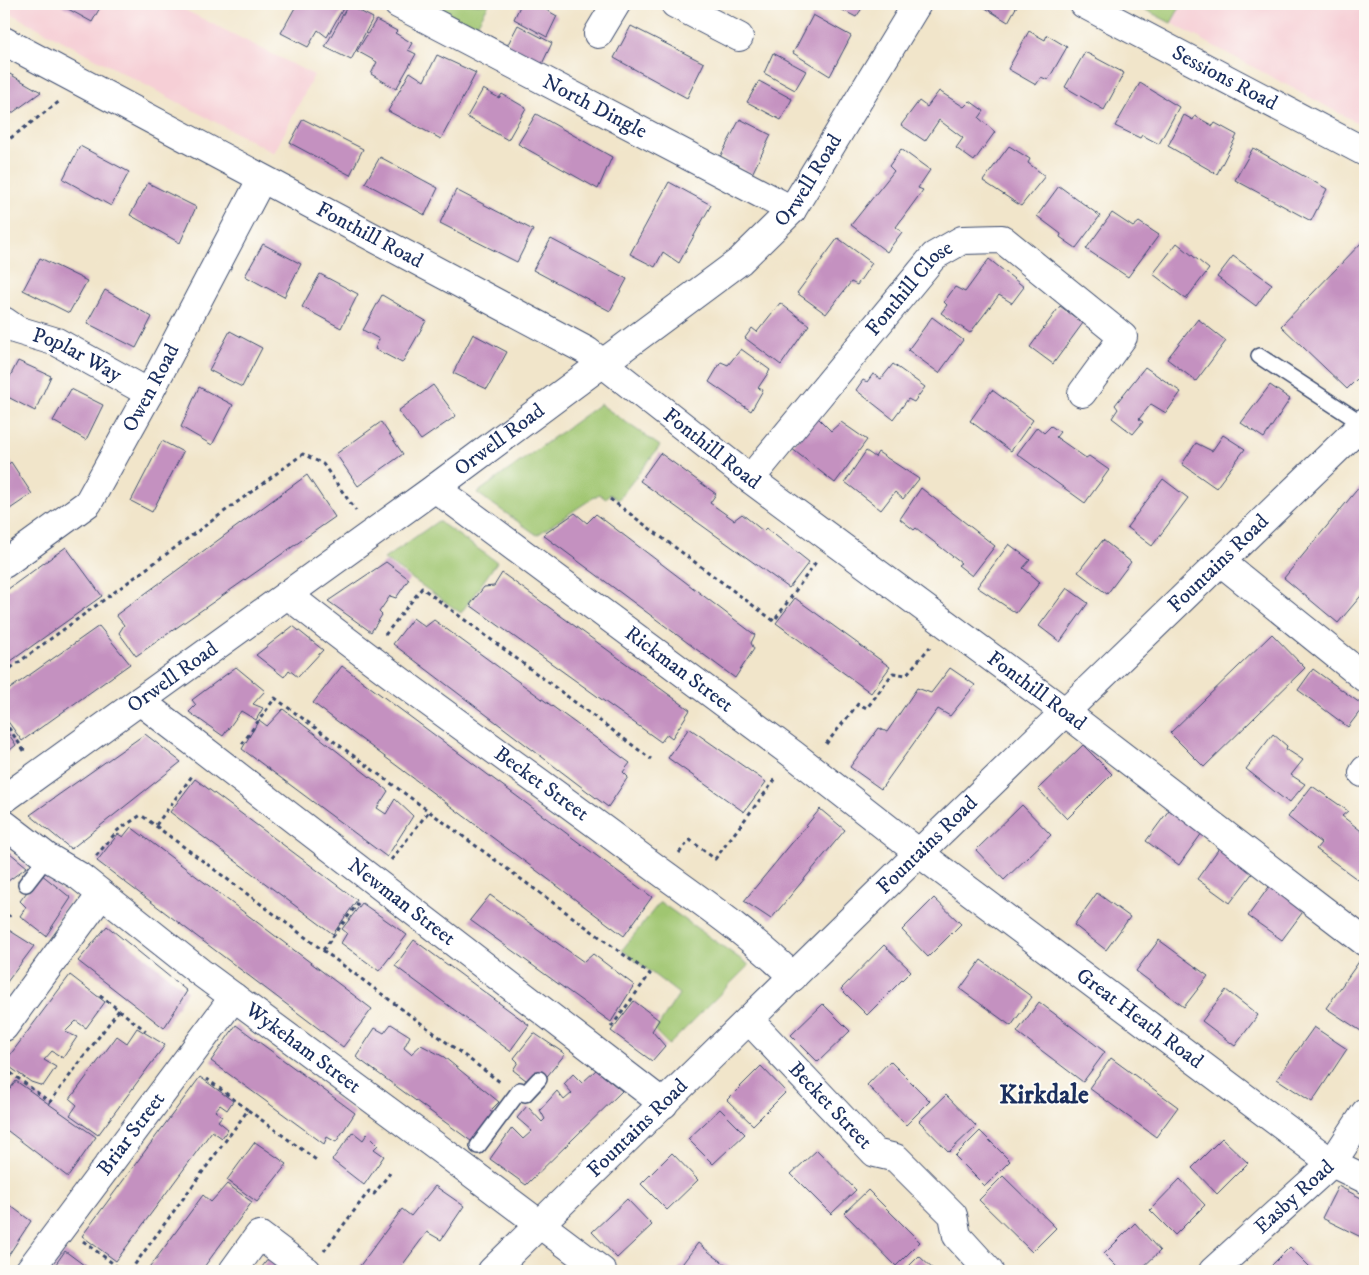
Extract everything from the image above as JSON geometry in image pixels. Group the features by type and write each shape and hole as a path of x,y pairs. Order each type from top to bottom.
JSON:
{"street":[{"name":"North Dingle","path":"398,4 792,210"},
{"path":"598,34 616,4"},
{"path":"675,4 739,37"},
{"name":"Orwell Road","path":"4,799 373,534 603,365 740,261 792,210 917,4"},
{"name":"Sessions Road","path":"1084,4 1365,152"},
{"name":"Fonthill Road","path":"4,42 71,76 261,180 587,350 603,365 750,478 1065,712 1365,942"},
{"name":"Owen Road","path":"4,564 88,503 149,393 261,180"},
{"name":"Fonthill Close","path":"750,478 934,256 962,240 1002,239 1123,337 1082,393"},
{"name":"Poplar Way","path":"4,321 17,330 57,342 149,393"},
{"name":"Fountains Road","path":"492,1271 919,853 1365,424"},
{"name":"Rickman Street","path":"435,488 801,760 919,853"},
{"path":"1222,562 1365,678"},
{"name":"Becket Street","path":"288,595 368,659 662,873 775,958 793,977"},
{"name":"Newman Street","path":"140,701 664,1104"},
{"name":"Wykeham Street","path":"4,824 47,857 79,876 234,997 542,1224 602,1271"},
{"name":"Great Heath Road","path":"919,853 1332,1162 1365,1179"},
{"path":"4,1027 101,895"},
{"name":"Briar Street","path":"29,1271 234,997"},
{"name":"Becket Street","path":"749,1020 875,1152 896,1158 953,1215 957,1236 989,1271"},
{"name":"Easby Road","path":"1213,1271 1332,1162 1365,1114"},
{"path":"233,1271 259,1235 313,1264"}],"lane":[{"path":"1259,356 1365,424"},
{"path":"26,884 47,857"},
{"path":"478,1146 516,1094 520,1090 525,1094 539,1080"}],"path":[{"path":"4,143 58,104 71,76"},
{"path":"4,673 302,454 323,464 373,534"},
{"path":"610,499 774,621 833,540"},
{"path":"368,659 422,588 651,759"},
{"path":"662,873 690,840 715,859 801,760 858,704 867,708 893,673 906,675 948,625"},
{"path":"156,825 275,698 650,974 594,1050"},
{"path":"4,721 40,773"},
{"path":"79,876 118,830 141,815 516,1094"},
{"path":"4,922 10,915"},
{"path":"99,995 146,1031"},
{"path":"4,1068 50,1102 119,1010"},
{"path":"185,1062 319,1162"},
{"path":"130,1271 248,1110"},
{"path":"313,1264 369,1191 374,1194 390,1173"},
{"path":"63,1226 123,1271"}],"shaded area":[{"path":"4,4 173,4 314,75 274,153 4,10"},
{"path":"1182,4 1365,4 1365,127 1171,23"}],"green space":[{"path":"426,4 489,4 474,30"},
{"path":"1134,4 1182,4 1171,23"},
{"path":"600,404 660,446 618,500 610,494 606,499 599,494 537,535 477,493"},
{"path":"438,521 497,562 461,613 384,559"},
{"path":"660,902 749,965 669,1045 655,1031 679,994 622,950"}],"building":[{"path":"59,4 102,4 92,22"},
{"path":"297,4 345,5 327,37 318,30 308,47 281,33"},
{"path":"521,4 536,4 557,16 547,37 514,19"},
{"path":"831,4 865,4 856,17"},
{"path":"979,4 1018,4 1008,22"},
{"path":"348,5 373,18 351,60 325,47"},
{"path":"813,15 851,36 830,76 793,53"},
{"path":"376,20 397,31 395,33 412,43 408,50 416,54 396,89 371,74 377,62 357,51"},
{"path":"518,25 552,43 542,64 507,46"},
{"path":"631,26 704,63 687,98 614,58"},
{"path":"1029,31 1045,40 1047,35 1067,47 1048,80 1041,77 1036,85 1008,69"},
{"path":"1085,52 1124,73 1104,110 1065,87"},
{"path":"773,53 806,71 795,90 764,73"},
{"path":"437,55 476,73 441,139 388,111 410,72 424,81"},
{"path":"8,73 41,92 4,119 4,76"},
{"path":"759,81 792,99 781,120 747,102"},
{"path":"1140,83 1179,107 1159,144 1142,135 1140,138 1115,126"},
{"path":"483,89 499,98 502,94 526,108 508,140 467,117"},
{"path":"939,91 964,107 970,101 984,111 979,118 995,132 974,161 956,148 963,138 939,120 925,141 901,125 919,101 927,107"},
{"path":"536,114 612,157 598,189 518,144"},
{"path":"1184,115 1193,120 1195,116 1213,126 1215,123 1237,135 1217,174 1168,146"},
{"path":"303,119 363,149 350,175 290,143"},
{"path":"740,119 771,135 752,174 720,157"},
{"path":"80,146 129,172 111,206 63,179"},
{"path":"1009,146 1030,159 1028,163 1045,176 1021,206 983,181"},
{"path":"1253,148 1327,189 1311,221 1235,180"},
{"path":"901,149 930,170 918,188 923,190 896,227 902,232 887,252 851,225 894,171 889,166"},
{"path":"380,157 438,188 425,215 365,183"},
{"path":"669,182 711,205 679,263 663,252 655,267 630,254"},
{"path":"148,183 196,207 180,243 130,215"},
{"path":"1059,186 1100,216 1076,248 1060,237 1061,234 1037,216"},
{"path":"456,190 533,230 517,262 440,223"},
{"path":"1112,213 1133,227 1139,222 1159,235 1128,277 1086,249"},
{"path":"838,238 872,263 857,285 851,282 826,314 797,293"},
{"path":"551,239 627,279 610,311 533,270"},
{"path":"1365,239 1365,371 1347,389 1281,326"},
{"path":"1177,243 1209,269 1186,299 1153,274"},
{"path":"263,244 301,264 284,297 245,276"},
{"path":"1233,256 1272,284 1256,306 1217,277"},
{"path":"40,258 87,281 69,313 23,290"},
{"path":"989,259 1024,287 1012,303 999,295 970,333 941,313 947,305 944,302 955,287 965,292"},
{"path":"320,274 358,294 341,328 302,307"},
{"path":"105,290 152,317 136,348 87,323"},
{"path":"382,295 426,321 402,363 375,349 379,339 363,330"},
{"path":"780,303 809,325 781,365 745,338 752,328 757,332"},
{"path":"1060,306 1083,323 1053,364 1030,347"},
{"path":"932,317 963,340 939,373 908,350"},
{"path":"1198,319 1226,341 1196,381 1167,359"},
{"path":"230,331 262,348 242,387 209,370"},
{"path":"473,334 507,352 487,389 453,373"},
{"path":"741,349 770,370 758,388 763,390 751,411 709,382 721,362 728,365"},
{"path":"18,361 51,376 35,411 4,395 4,388"},
{"path":"893,364 925,387 914,402 908,399 893,419 856,390 863,380 867,382 873,374 881,379"},
{"path":"1145,367 1181,392 1166,413 1151,404 1139,419 1143,422 1133,434 1112,418 1118,409 1115,405"},
{"path":"433,385 456,416 421,440 398,411"},
{"path":"1270,385 1290,399 1264,438 1241,423"},
{"path":"199,387 233,405 212,445 181,427"},
{"path":"71,389 103,405 86,440 53,421"},
{"path":"992,390 1033,420 1011,451 970,421"},
{"path":"815,415 831,431 841,422 867,440 835,483 791,448"},
{"path":"381,422 403,454 358,486 336,454"},
{"path":"1051,426 1060,432 1056,437 1086,458 1089,456 1109,470 1085,503 1017,454 1037,427 1044,433"},
{"path":"1223,435 1245,449 1216,488 1182,464 1196,443 1212,451"},
{"path":"162,441 183,452 152,512 131,501"},
{"path":"866,451 875,457 878,452 919,479 903,499 895,492 881,510 845,482"},
{"path":"660,453 716,494 710,503 734,520 742,514 763,531 766,528 809,562 789,588 640,481"},
{"path":"11,462 32,494 4,513 4,468"},
{"path":"307,475 335,517 136,656 119,633 124,625 116,615"},
{"path":"1163,479 1188,498 1152,546 1127,527"},
{"path":"1365,480 1365,591 1338,623 1284,578"},
{"path":"921,488 995,546 972,576 958,565 961,563 916,528 914,530 900,519"},
{"path":"575,513 587,523 596,514 755,635 751,643 754,649 735,678 543,535"},
{"path":"1103,540 1131,562 1107,594 1078,572"},
{"path":"1009,544 1030,560 1023,568 1040,582 1016,613 977,587"},
{"path":"66,547 102,596 4,666 4,592"},
{"path":"386,562 409,579 396,598 390,596 379,612 382,615 371,632 328,601"},
{"path":"502,573 690,710 672,738 667,734 661,742 470,605 484,587 494,586"},
{"path":"1067,588 1088,603 1060,642 1039,626"},
{"path":"795,598 890,667 871,693 776,623"},
{"path":"413,618 425,627 434,620 630,763 623,772 628,777 608,807 393,644"},
{"path":"99,626 130,664 22,741 4,716 4,712 7,709 4,705 4,693"},
{"path":"293,626 323,650 298,677 289,670 284,677 256,655"},
{"path":"1272,634 1305,668 1204,767 1170,733"},
{"path":"342,666 652,897 624,936 313,703"},
{"path":"236,667 265,691 253,704 263,708 256,720 241,711 223,736 189,712 196,705 192,700"},
{"path":"950,668 975,685 950,716 938,709 881,789 850,767 879,728 887,732 917,688 931,693"},
{"path":"1313,669 1364,706 1348,727 1298,690"},
{"path":"283,709 388,791 377,808 386,814 395,799 413,816 387,857 242,749 259,720 267,726"},
{"path":"4,727 16,745 4,755"},
{"path":"689,728 766,782 744,812 668,758"},
{"path":"145,734 181,762 71,849 30,815"},
{"path":"1273,734 1287,746 1286,749 1303,760 1291,775 1305,784 1289,803 1246,769"},
{"path":"1083,745 1112,774 1067,819 1038,789"},
{"path":"195,779 357,900 333,934 170,812"},
{"path":"1312,786 1348,811 1342,816 1365,834 1365,885 1316,849 1321,843 1288,817"},
{"path":"1022,805 1051,835 1004,880 976,850"},
{"path":"820,809 845,830 771,919 744,901"},
{"path":"1169,810 1202,833 1179,865 1146,841"},
{"path":"131,827 372,1009 343,1047 97,861 118,834 123,837"},
{"path":"1220,847 1254,871 1230,903 1197,879"},
{"path":"4,848 27,867 4,884"},
{"path":"41,874 71,898 46,936 20,916 26,907 20,901"},
{"path":"1271,884 1305,909 1282,940 1248,916"},
{"path":"1097,893 1130,917 1106,950 1074,925"},
{"path":"490,895 584,962 593,954 634,985 611,1022 470,920"},
{"path":"934,898 961,924 928,957 902,930"},
{"path":"362,903 407,935 379,971 341,943 347,933 342,929"},
{"path":"107,926 187,991 164,1028 78,961"},
{"path":"4,927 34,946 4,986"},
{"path":"414,940 529,1025 510,1051 395,966"},
{"path":"1159,940 1208,976 1184,1007 1136,971"},
{"path":"884,945 911,971 867,1015 841,989"},
{"path":"1363,956 1365,957 1365,1026 1361,1031 1326,1008"},
{"path":"981,960 1032,997 1011,1026 960,989"},
{"path":"70,975 105,1002 86,1028 76,1021 65,1032 77,1037 63,1058 52,1051 44,1060 56,1067 43,1086 31,1082 4,1063"},
{"path":"1226,990 1258,1015 1235,1046 1202,1021"},
{"path":"634,1001 659,1020 652,1031 665,1046 652,1061 611,1031"},
{"path":"1039,1002 1105,1052 1083,1082 1017,1032"},
{"path":"823,1004 850,1031 818,1062 791,1035"},
{"path":"391,1024 410,1036 404,1048 411,1054 421,1045 444,1057 499,1102 490,1111 497,1116 475,1144 356,1057 375,1028 384,1033"},
{"path":"236,1025 355,1113 336,1142 327,1137 324,1144 211,1061"},
{"path":"1314,1027 1347,1049 1312,1102 1277,1079"},
{"path":"137,1028 165,1045 98,1135 70,1115 77,1105 70,1099 117,1036 127,1043"},
{"path":"534,1033 565,1054 544,1080 531,1084 513,1070 518,1062 514,1058"},
{"path":"1111,1058 1178,1107 1156,1137 1089,1088"},
{"path":"890,1061 930,1101 906,1125 867,1085"},
{"path":"761,1066 786,1092 753,1125 727,1100"},
{"path":"596,1070 622,1091 526,1185 490,1159 512,1128 523,1139 532,1131 517,1118 527,1106 542,1122 545,1119 540,1110 557,1091 564,1100 572,1093 564,1084 573,1074 582,1083"},
{"path":"200,1077 233,1101 227,1110 220,1105 215,1111 222,1116 218,1121 228,1129 222,1138 212,1131 116,1261 82,1236"},
{"path":"16,1081 96,1137 68,1177 4,1128 4,1097"},
{"path":"946,1095 976,1126 949,1152 919,1121"},
{"path":"720,1109 745,1134 713,1164 688,1139"},
{"path":"980,1131 1010,1161 985,1186 955,1156"},
{"path":"353,1132 363,1140 367,1134 378,1145 374,1149 384,1156 364,1185 332,1160"},
{"path":"1222,1138 1248,1163 1217,1194 1192,1168"},
{"path":"255,1142 287,1164 257,1202 227,1180"},
{"path":"817,1150 856,1190 831,1214 791,1174"},
{"path":"672,1153 698,1180 667,1210 641,1184"},
{"path":"1003,1176 1056,1228 1032,1252 979,1200"},
{"path":"1180,1179 1205,1205 1175,1235 1150,1210"},
{"path":"227,1184 252,1202 201,1271 147,1271 203,1195 211,1202"},
{"path":"435,1186 464,1206 441,1240 427,1232 398,1271 356,1271 402,1209 411,1216"},
{"path":"1338,1186 1365,1200 1365,1234 1363,1238 1322,1218"},
{"path":"868,1190 920,1242 896,1266 844,1213"},
{"path":"627,1199 652,1225 617,1258 592,1232"},
{"path":"4,1201 31,1221 4,1262"},
{"path":"1135,1223 1160,1251 1139,1271 1121,1271 1104,1254"},
{"path":"698,1243 714,1256 735,1271 677,1271"},
{"path":"1290,1247 1314,1271 1275,1271 1271,1266"},
{"path":"65,1251 92,1271 51,1271"},
{"path":"919,1256 935,1271 904,1271"},
{"path":"268,1259 283,1271 259,1271"}],"district":[{"name":"Kirkdale","path":"1044,1095"}]}
